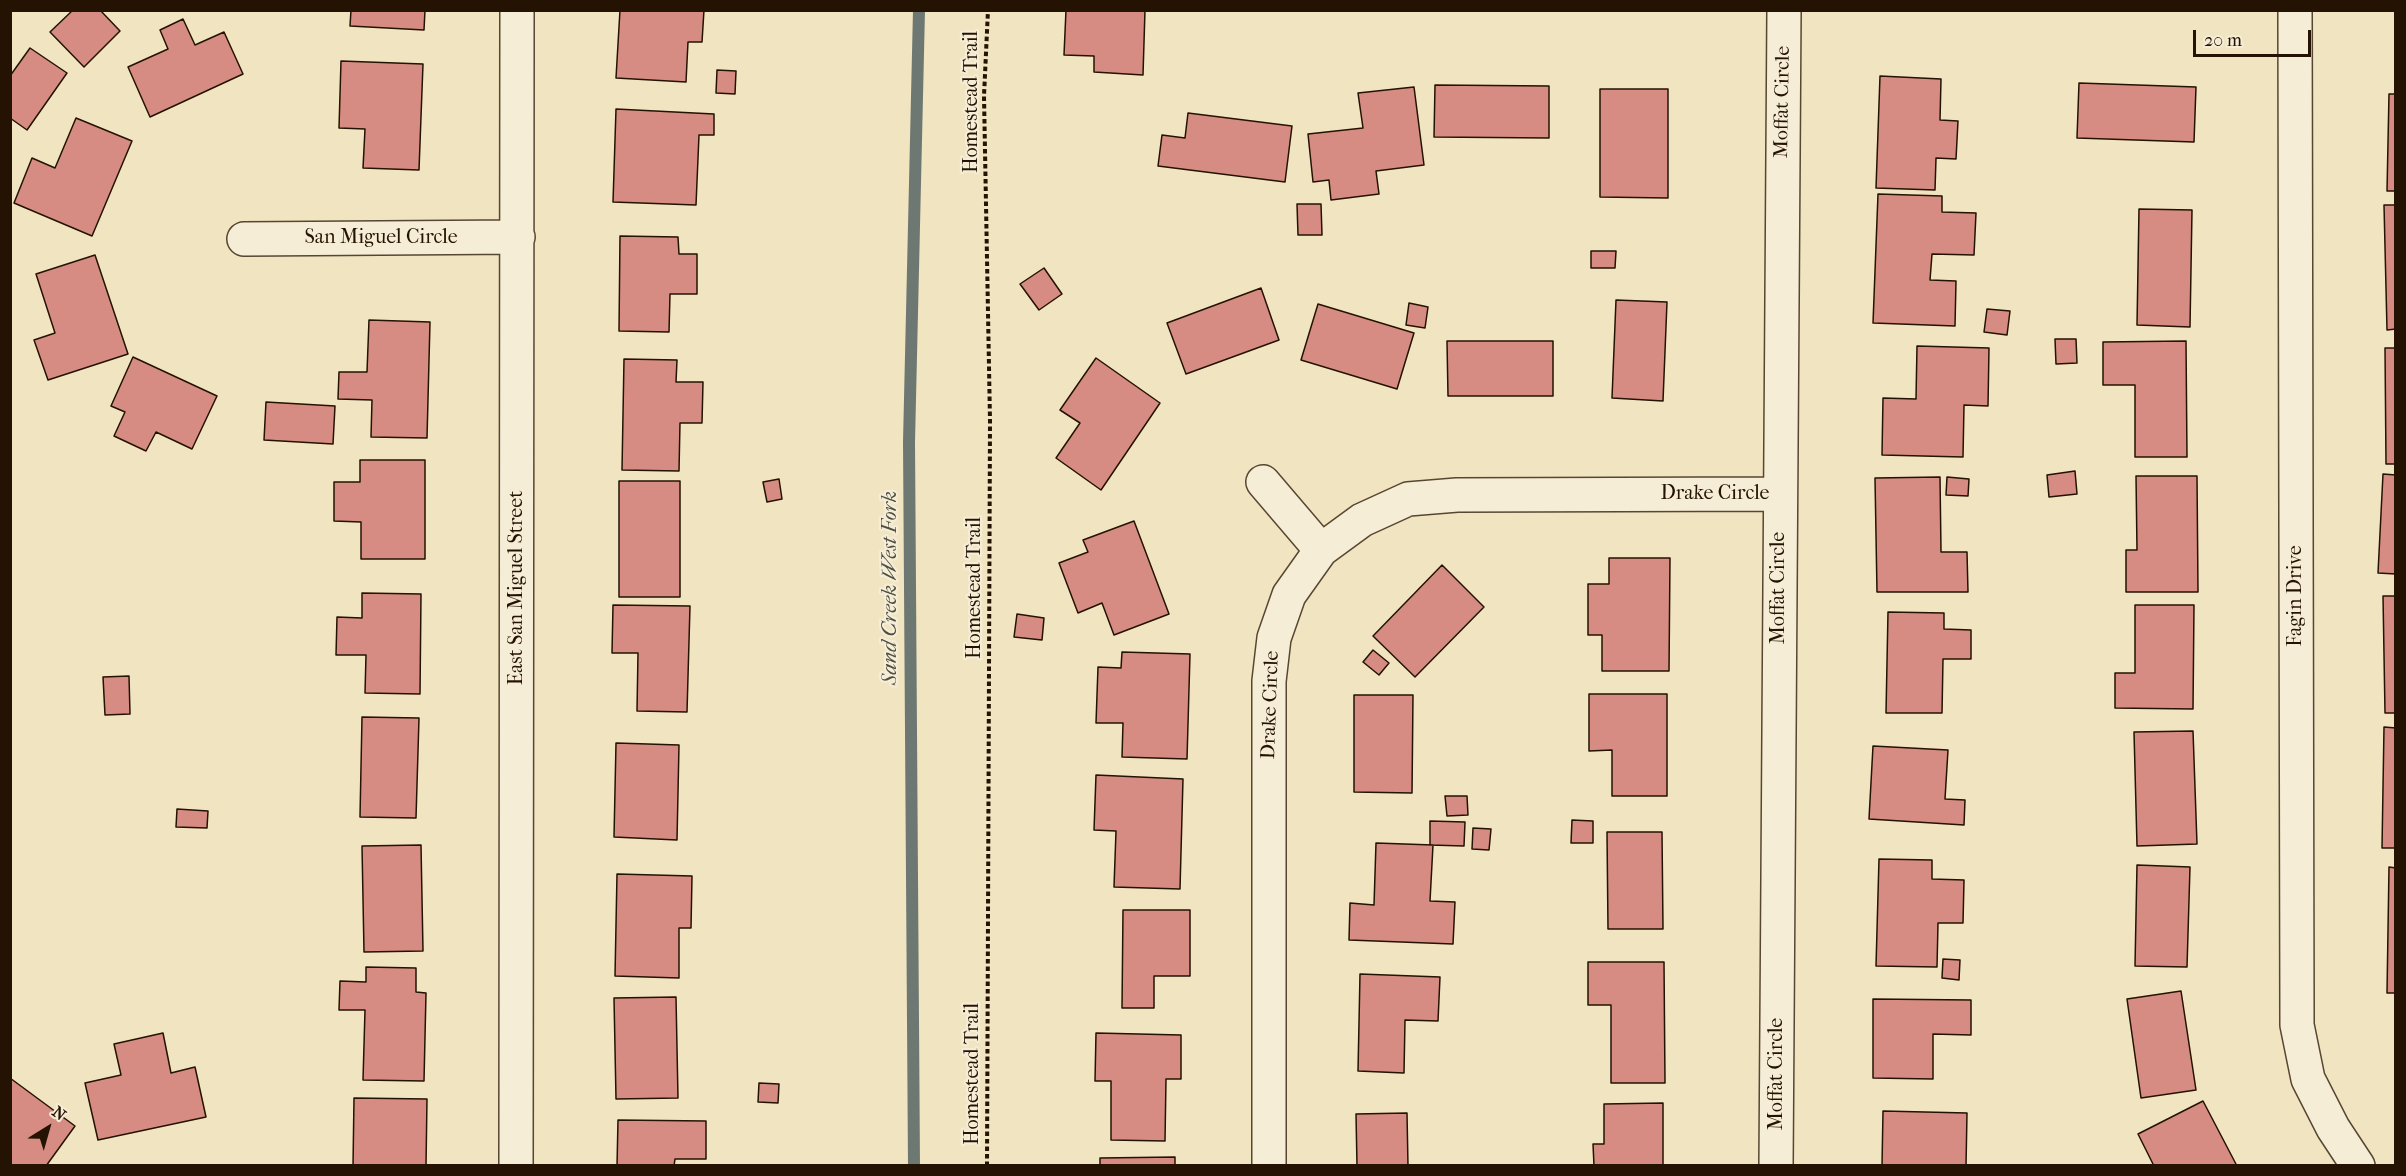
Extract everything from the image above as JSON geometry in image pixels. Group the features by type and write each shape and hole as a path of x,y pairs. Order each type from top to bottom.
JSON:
{"street":[{"name":"East San Miguel Street","path":"516,1166 517,10"},
{"name":"Moffat Circle","path":"1776,1166 1784,10"},
{"name":"Fagin Drive","path":"2295,10 2297,1025 2308,1079 2333,1128 2358,1166"},
{"name":"San Miguel Circle","path":"244,239 518,237"},
{"path":"1263,482 1321,550"},
{"name":"Drake Circle","path":"1269,1166 1269,681 1274,638 1289,595 1321,550 1362,520 1408,499 1457,495 1780,494"}],"path":[{"name":"Homestead Trail","path":"987,1166 990,421 984,96 988,10"}],"building":[{"path":"73,10 100,10 120,31 84,67 50,32"},
{"path":"351,10 425,10 424,30 350,26"},
{"path":"620,10 704,10 702,42 688,42 686,82 616,78"},
{"path":"1066,10 1145,10 1143,75 1094,72 1094,56 1064,55"},
{"path":"183,19 195,45 224,32 243,74 150,117 128,67 168,49 160,30"},
{"path":"30,48 67,73 27,130 10,118 10,76"},
{"path":"341,61 423,64 419,170 363,168 365,129 339,128"},
{"path":"717,70 736,71 735,94 716,93"},
{"path":"1880,76 1941,79 1940,120 1958,121 1956,159 1936,158 1935,190 1876,188"},
{"path":"2079,83 2196,87 2194,142 2077,138"},
{"path":"1435,85 1549,86 1549,138 1434,137"},
{"path":"1414,87 1424,165 1376,171 1379,194 1331,200 1329,180 1313,182 1308,134 1363,128 1358,93"},
{"path":"1600,89 1668,89 1668,198 1600,197"},
{"path":"2389,94 2396,94 2396,191 2387,191"},
{"path":"616,109 714,114 714,135 699,135 696,205 613,202"},
{"path":"1188,113 1292,126 1285,182 1158,166 1162,135 1185,138"},
{"path":"76,118 132,141 92,236 14,203 32,158 55,168"},
{"path":"1878,194 1942,196 1942,212 1976,213 1974,255 1932,254 1930,280 1956,281 1955,326 1873,323"},
{"path":"1297,204 1321,204 1322,235 1298,235"},
{"path":"2384,205 2396,205 2396,329 2387,330"},
{"path":"2139,209 2192,210 2190,327 2137,325"},
{"path":"620,236 678,237 679,254 697,254 697,294 670,294 669,332 619,331"},
{"path":"1591,251 1616,251 1615,268 1591,268"},
{"path":"95,255 128,354 48,380 34,340 55,333 36,274"},
{"path":"1044,268 1062,294 1039,310 1020,284"},
{"path":"1261,288 1279,340 1186,374 1167,323"},
{"path":"1616,300 1667,302 1663,401 1612,398"},
{"path":"1409,303 1428,307 1425,328 1406,325"},
{"path":"1318,304 1414,333 1397,389 1301,360"},
{"path":"1987,309 2010,311 2007,335 1984,332"},
{"path":"369,320 430,322 427,438 371,437 372,400 338,399 339,372 367,372"},
{"path":"2055,339 2076,339 2077,363 2056,364"},
{"path":"1447,341 1553,341 1553,396 1448,396"},
{"path":"2186,341 2187,457 2135,457 2135,385 2103,385 2103,342"},
{"path":"1917,346 1989,348 1988,406 1964,405 1963,457 1882,455 1883,398 1916,399"},
{"path":"2385,348 2396,348 2396,464 2386,464"},
{"path":"133,357 217,396 192,449 156,432 146,451 114,436 125,412 111,406"},
{"path":"1096,358 1160,403 1101,490 1056,458 1080,423 1060,410"},
{"path":"624,359 677,360 676,382 703,382 702,423 680,423 679,471 622,470"},
{"path":"266,402 335,406 333,444 264,440"},
{"path":"360,460 425,460 425,559 361,559 361,522 334,521 334,482 360,482"},
{"path":"2075,471 2077,494 2049,497 2047,475"},
{"path":"2383,474 2396,475 2396,574 2378,573"},
{"path":"2136,476 2197,476 2198,592 2126,592 2126,550 2137,550"},
{"path":"1940,477 1941,552 1967,552 1968,592 1877,592 1875,478"},
{"path":"1947,477 1969,479 1968,496 1946,495"},
{"path":"779,479 782,499 767,502 763,482"},
{"path":"619,481 680,481 680,597 619,597"},
{"path":"1134,521 1169,614 1114,635 1102,603 1078,613 1059,563 1088,552 1083,540"},
{"path":"1609,558 1670,558 1669,671 1602,671 1602,635 1588,635 1588,584 1609,584"},
{"path":"1442,565 1484,607 1415,677 1373,636"},
{"path":"362,593 421,594 420,694 365,693 366,655 336,655 337,617 362,618"},
{"path":"2383,596 2396,596 2396,713 2385,713"},
{"path":"613,605 690,606 687,712 637,711 638,653 612,653"},
{"path":"2135,605 2194,605 2193,709 2115,708 2115,673 2135,673"},
{"path":"1888,612 1944,613 1944,629 1971,630 1971,659 1943,659 1942,713 1886,713"},
{"path":"1017,614 1044,618 1042,640 1014,637"},
{"path":"1373,650 1389,663 1379,675 1363,662"},
{"path":"1122,652 1190,654 1187,759 1122,757 1123,723 1096,723 1098,667 1121,668"},
{"path":"129,676 130,714 105,715 103,677"},
{"path":"1589,694 1667,694 1667,796 1612,796 1612,750 1589,751"},
{"path":"1354,695 1413,695 1412,793 1354,792"},
{"path":"362,717 419,718 416,818 360,817"},
{"path":"2384,727 2396,728 2396,848 2382,848"},
{"path":"2193,731 2197,844 2137,846 2134,732"},
{"path":"616,743 679,745 677,840 614,837"},
{"path":"1873,746 1948,750 1945,799 1965,800 1964,825 1869,819"},
{"path":"1096,775 1183,779 1180,889 1114,887 1116,831 1094,830"},
{"path":"1445,796 1467,796 1468,815 1447,816"},
{"path":"177,809 208,811 207,828 176,827"},
{"path":"1572,820 1593,821 1593,843 1571,843"},
{"path":"1430,821 1465,822 1464,846 1430,845"},
{"path":"1473,828 1491,829 1489,850 1472,849"},
{"path":"1607,832 1662,832 1663,929 1608,929"},
{"path":"1376,843 1433,845 1430,901 1455,902 1453,944 1349,940 1350,903 1374,905"},
{"path":"421,845 423,951 364,952 362,846"},
{"path":"1879,859 1932,860 1932,879 1964,880 1963,923 1938,923 1937,967 1876,966"},
{"path":"2137,865 2190,867 2187,967 2135,966"},
{"path":"2389,867 2396,868 2396,993 2387,993"},
{"path":"617,874 692,876 691,928 679,928 679,978 615,976"},
{"path":"1123,910 1190,910 1190,976 1154,976 1154,1008 1122,1008"},
{"path":"1943,959 1960,960 1959,980 1942,978"},
{"path":"1588,962 1664,962 1665,1083 1611,1083 1611,1005 1588,1005"},
{"path":"366,967 416,968 416,992 426,993 424,1081 363,1080 365,1010 339,1010 340,981 366,982"},
{"path":"1360,974 1440,977 1438,1021 1405,1020 1404,1073 1358,1071"},
{"path":"2181,991 2196,1090 2141,1098 2127,999"},
{"path":"676,997 678,1098 616,1099 614,998"},
{"path":"1873,999 1971,1000 1971,1035 1933,1034 1933,1079 1873,1078"},
{"path":"163,1033 171,1073 195,1067 206,1117 98,1140 85,1083 121,1075 114,1044"},
{"path":"1096,1033 1181,1035 1181,1079 1166,1079 1165,1141 1111,1140 1111,1081 1095,1081"},
{"path":"10,1078 75,1126 46,1166 10,1166"},
{"path":"759,1083 779,1084 778,1103 758,1102"},
{"path":"354,1098 427,1099 426,1166 353,1166"},
{"path":"2203,1101 2237,1166 2154,1166 2138,1134"},
{"path":"1663,1103 1663,1166 1594,1166 1593,1144 1604,1144 1604,1104"},
{"path":"1883,1111 1967,1113 1966,1166 1882,1166"},
{"path":"1407,1113 1408,1166 1357,1166 1356,1114"},
{"path":"618,1120 706,1121 706,1159 675,1159 674,1166 617,1166"},
{"path":"1175,1157 1175,1166 1100,1166 1100,1158"}],"waterway":[{"name":"Sand Creek West Fork","path":"914,1166 909,442 919,10"}]}
